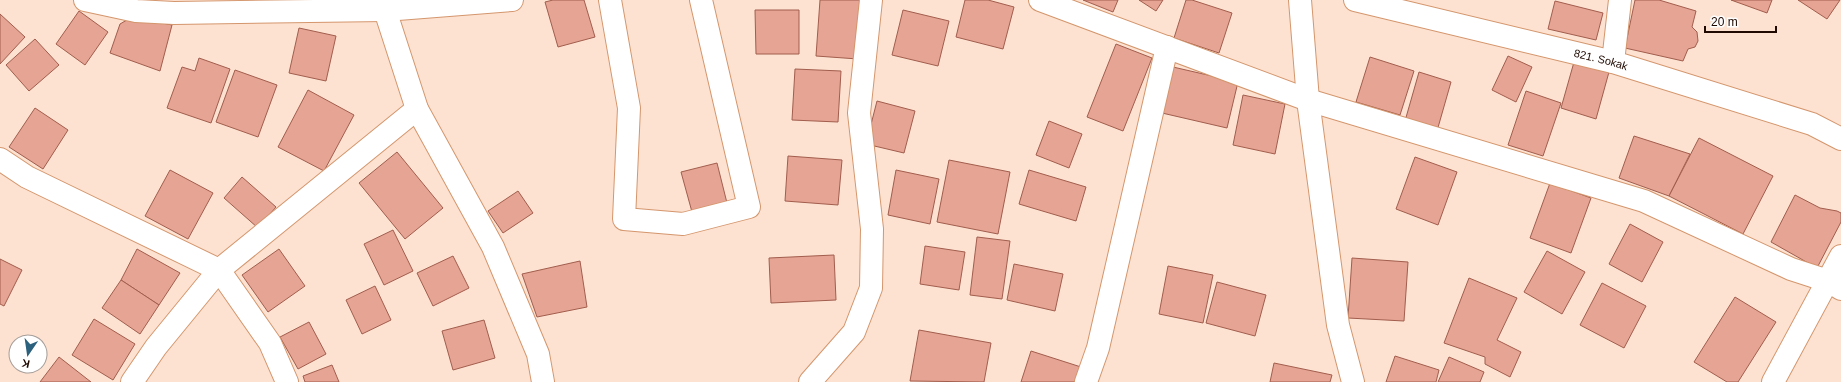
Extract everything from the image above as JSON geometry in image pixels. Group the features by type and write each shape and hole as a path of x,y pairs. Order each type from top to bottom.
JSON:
{"street":[{"path":"85,0 136,11 171,6 385,5 512,0"},
{"path":"610,0 629,108 624,219 683,224 749,206 701,0"},
{"path":"810,382 854,332 871,288 872,229 859,113 871,0"},
{"path":"1040,0 1308,100 1644,201 1791,269 1834,285"},
{"path":"1300,0 1308,100 1338,325 1353,382"},
{"name":"821. Sokak","path":"1355,0 1613,62 1812,124 1841,138"},
{"path":"1613,62 1620,0"},
{"path":"385,5 417,109 493,247 538,354 543,382"},
{"path":"1086,382 1098,348 1167,47"},
{"path":"132,382 156,347 219,270 417,109"},
{"path":"0,159 27,177 219,270 270,344 287,382"},
{"path":"1773,382 1834,285 1841,256"}],"building":[{"path":"553,0 584,0 595,37 558,47 545,2"},
{"path":"820,0 864,0 858,59 816,56"},
{"path":"965,0 988,0 1014,7 1003,49 956,37"},
{"path":"1083,0 1118,0 1113,12"},
{"path":"1139,0 1163,0 1156,11"},
{"path":"1186,0 1192,0 1232,13 1219,53 1174,38"},
{"path":"1635,0 1659,0 1696,11 1692,27 1697,32 1698,41 1695,47 1688,49 1683,61 1625,48"},
{"path":"1731,0 1772,0 1767,13"},
{"path":"1798,0 1840,0 1827,19"},
{"path":"1555,1 1603,13 1596,40 1548,29"},
{"path":"755,10 799,10 799,54 756,54"},
{"path":"903,10 949,21 938,66 892,55"},
{"path":"79,11 108,32 85,65 56,44"},
{"path":"0,14 25,37 0,64"},
{"path":"132,17 172,25 160,71 110,53 120,24"},
{"path":"299,28 336,36 326,81 289,73"},
{"path":"35,39 59,65 29,91 6,65"},
{"path":"1116,44 1152,58 1123,131 1087,117"},
{"path":"1508,56 1532,67 1516,102 1492,90"},
{"path":"1370,57 1414,71 1400,115 1356,102"},
{"path":"199,58 230,69 211,123 167,108 182,67 195,71"},
{"path":"1574,62 1609,72 1596,119 1561,108"},
{"path":"1173,67 1238,82 1227,128 1162,113"},
{"path":"795,69 841,71 838,122 792,120"},
{"path":"235,70 277,85 258,137 216,122"},
{"path":"1419,72 1451,82 1437,131 1405,121"},
{"path":"308,90 354,115 324,171 278,147"},
{"path":"1526,91 1561,103 1543,156 1508,145"},
{"path":"1243,95 1285,104 1275,154 1233,145"},
{"path":"877,101 915,111 904,153 866,144"},
{"path":"35,108 68,130 43,169 9,147"},
{"path":"1049,121 1082,134 1069,168 1036,155"},
{"path":"1634,136 1690,154 1669,196 1619,178"},
{"path":"1699,138 1773,176 1743,234 1669,196"},
{"path":"397,152 443,208 405,239 359,183"},
{"path":"788,156 842,160 838,205 785,201"},
{"path":"1415,157 1457,172 1438,225 1396,209"},
{"path":"949,160 1010,172 998,234 937,222"},
{"path":"717,163 727,203 692,212 681,172"},
{"path":"170,170 213,193 188,239 145,216"},
{"path":"896,170 939,179 930,224 888,215"},
{"path":"1029,170 1086,187 1076,221 1019,204"},
{"path":"242,177 276,207 258,228 224,198"},
{"path":"1550,183 1591,198 1571,253 1530,238"},
{"path":"518,191 533,213 503,233 488,211"},
{"path":"1795,195 1820,208 1841,213 1841,222 1817,268 1771,242"},
{"path":"1630,224 1663,242 1642,282 1609,264"},
{"path":"393,230 413,271 384,285 364,244"},
{"path":"977,237 1010,241 1002,299 970,295"},
{"path":"925,246 965,252 959,290 920,284"},
{"path":"137,249 180,273 159,305 121,280"},
{"path":"279,249 305,286 268,312 242,275"},
{"path":"1547,251 1585,272 1562,314 1524,292"},
{"path":"834,255 836,300 771,303 769,258"},
{"path":"453,256 469,288 433,306 417,273"},
{"path":"1352,258 1408,262 1404,321 1348,318"},
{"path":"0,259 22,270 4,306 0,304"},
{"path":"580,261 587,307 537,317 522,274"},
{"path":"1014,264 1063,274 1055,311 1007,300"},
{"path":"1168,266 1213,275 1203,323 1159,314"},
{"path":"1469,278 1517,298 1497,340 1521,352 1510,377 1485,364 1485,357 1444,343"},
{"path":"121,280 159,305 140,334 102,308"},
{"path":"1217,282 1266,295 1255,336 1206,323"},
{"path":"1602,283 1646,306 1624,348 1580,325"},
{"path":"375,286 391,320 362,334 346,300"},
{"path":"1735,297 1776,322 1738,382 1727,382 1694,362"},
{"path":"94,319 135,344 113,380 72,355"},
{"path":"484,320 495,358 453,370 442,331"},
{"path":"309,322 326,354 298,369 280,337"},
{"path":"919,330 991,343 984,382 910,381"},
{"path":"1031,351 1081,367 1077,382 1021,382"},
{"path":"1395,356 1439,370 1436,382 1386,382"},
{"path":"59,357 91,382 40,382 46,374 48,374 48,371"},
{"path":"1449,357 1484,372 1480,382 1438,382"},
{"path":"1274,363 1332,375 1330,382 1270,382"},
{"path":"332,365 339,382 305,382 303,376"}]}
